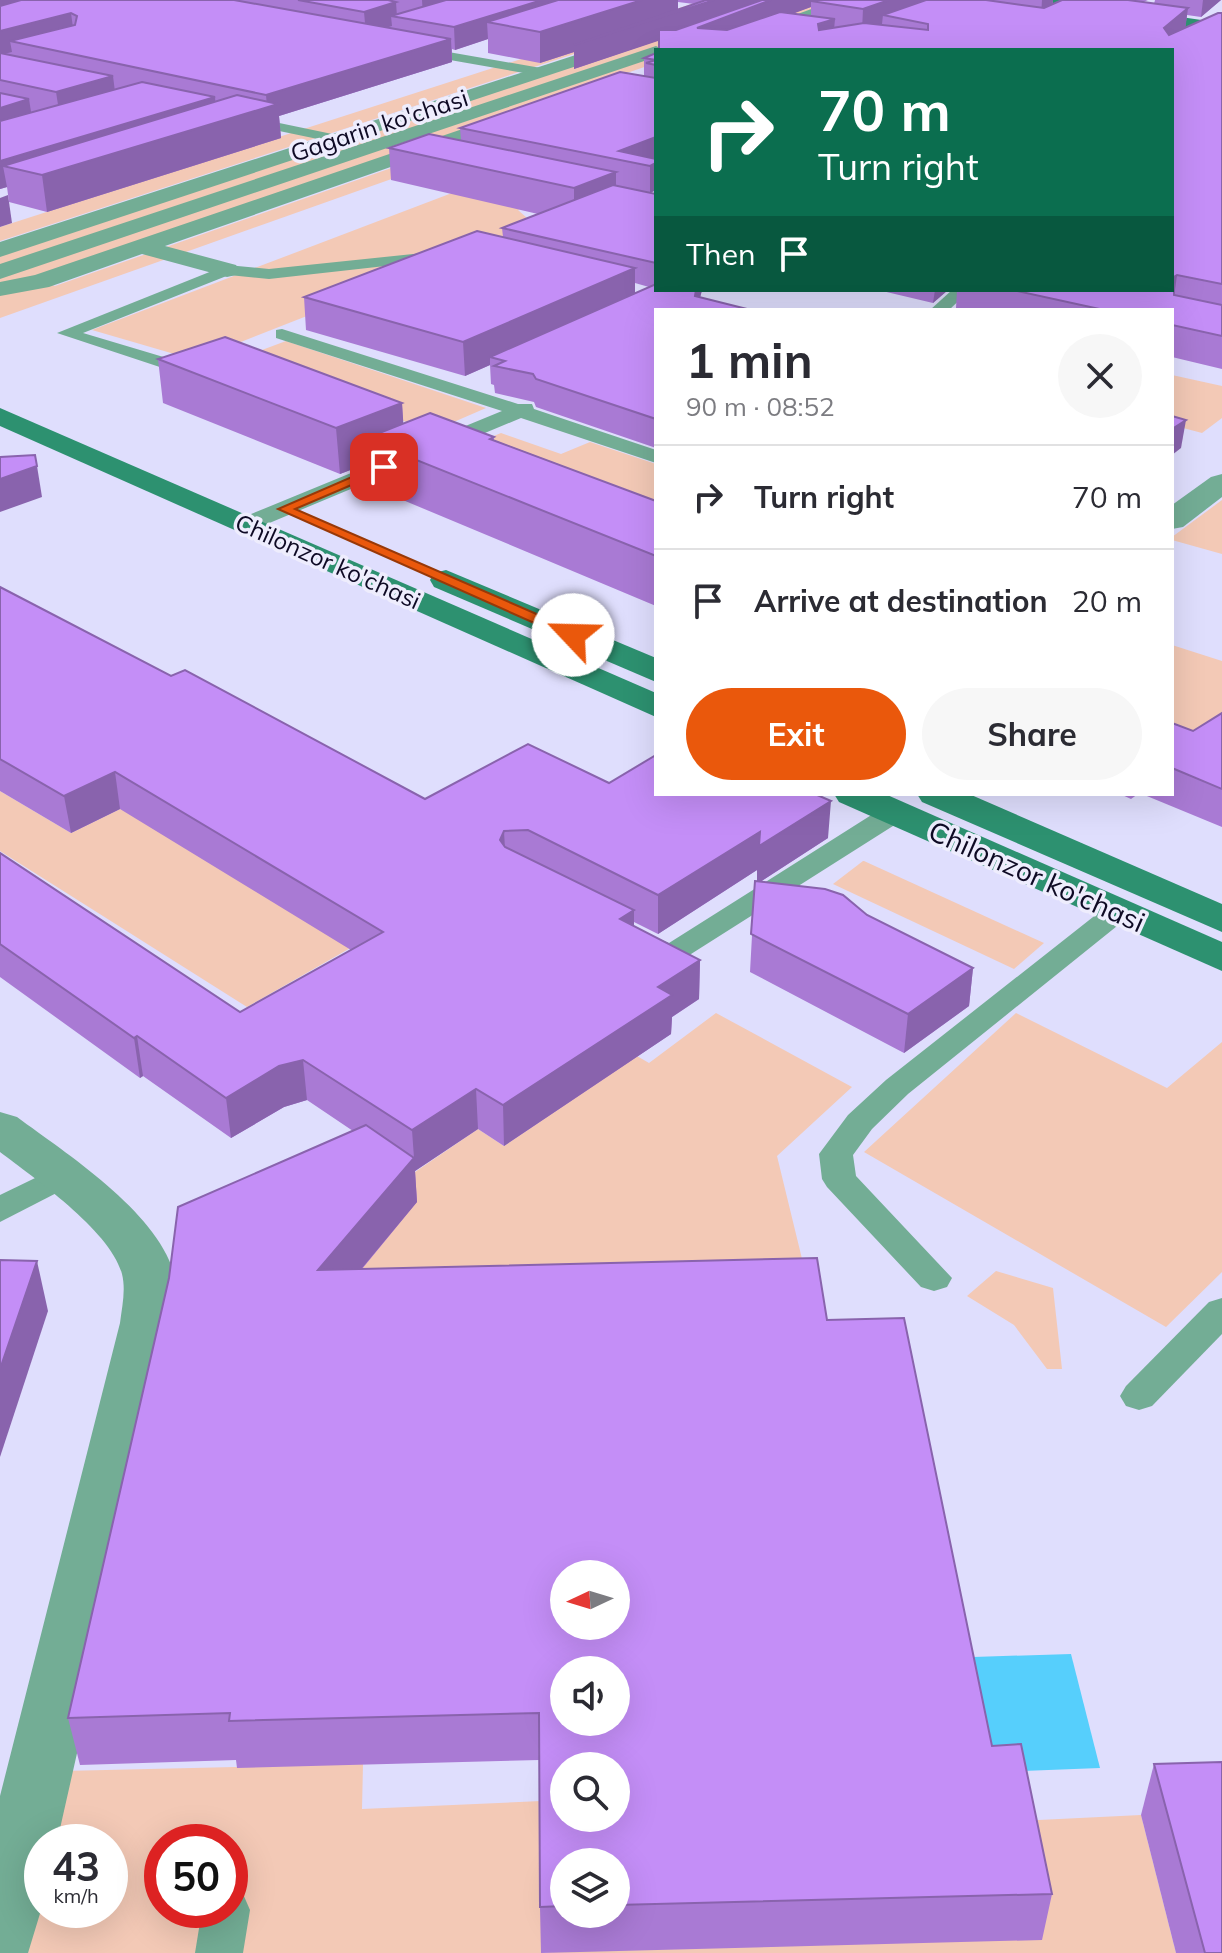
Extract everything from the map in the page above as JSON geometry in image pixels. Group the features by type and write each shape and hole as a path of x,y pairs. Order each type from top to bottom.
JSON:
{"main road":[{"path":"1029,0 1222,25"},
{"path":"1072,4 1134,6 1222,25"},
{"path":"0,388 53,409"},
{"name":"Chilonzor ko'chasi","path":"0,416 654,705"},
{"name":"Chilonzor ko'chasi","path":"243,491 654,670"},
{"name":"Chilonzor ko'chasi","path":"857,796 1222,958"},
{"name":"Chilonzor ko'chasi","path":"941,796 1222,919"}],"street":[{"path":"666,44 805,0"},
{"path":"714,48 852,0"},
{"path":"778,26 814,32"},
{"name":"Gagarin ko'chasi","path":"0,250 541,72 666,44"},
{"path":"0,272 654,48"},
{"name":"Gagarin ko'chasi","path":"0,289 40,282 654,69"},
{"path":"411,153 452,162"},
{"path":"28,217 69,228"},
{"path":"141,247 227,270"},
{"path":"1174,519 1222,483"},
{"path":"0,1128 103,1212 146,1268 150,1293 147,1323 0,1936"}],"lane":[{"path":"1055,17 1072,4"},
{"path":"393,46 541,72"},
{"path":"454,57 478,49"},
{"path":"232,121 337,139"},
{"path":"190,371 86,332 227,270 269,274 457,254"},
{"path":"941,308 960,292"},
{"path":"282,334 456,390 525,408 654,456"},
{"path":"456,390 483,377"},
{"path":"247,524 525,408"},
{"path":"615,926 670,955 894,813"},
{"path":"934,1278 839,1179 835,1163 840,1145 897,1087 1117,912"},
{"path":"0,1210 62,1176"},
{"path":"1139,1396 1222,1311"},
{"path":"219,1953 223,1928"}],"shaded area":[{"path":"704,0 740,0 0,241 0,227"},
{"path":"772,0 839,0 700,48 654,48 654,64 32,278 55,286 654,76 521,133 0,318 0,256"},
{"path":"494,177 563,191 518,210 536,226 195,360 92,330"},
{"path":"286,341 486,408 433,431 230,362"},
{"path":"1174,375 1222,386 1222,418 1202,433 1174,426"},
{"path":"501,433 561,454 590,442 654,463 654,521 462,449"},
{"path":"1222,500 1222,554 1174,541 1174,536"},
{"path":"1174,646 1222,661 1222,742 1174,743"},
{"path":"0,791 71,833 120,809 487,870 247,1007 0,851"},
{"path":"863,861 1044,943 1014,969 833,884"},
{"path":"716,1013 852,1087 777,1156 813,1304 323,1315 415,1172 478,1129 504,1146 637,1056 649,1063"},
{"path":"1016,1013 1167,1088 1222,1042 1222,1272 1166,1327 864,1152"},
{"path":"996,1271 1053,1288 1062,1369 1047,1369 1014,1325 967,1296"},
{"path":"363,1764 362,1809 541,1801 541,1953 20,1953 26,1928 128,1928 128,1824 50,1824 63,1771"},
{"path":"1141,1815 1176,1953 546,1953 1018,1821"}],"water":[{"path":"1071,1654 1100,1768 997,1772 973,1657"}],"building":[{"path":"21,0 234,0 451,39 266,95 10,41 75,25 77,16 71,13 0,31 0,6"},
{"path":"298,0 388,0 396,2 364,12"},
{"path":"446,0 542,0 454,27 391,16"},
{"path":"558,0 642,0 540,32 487,22"},
{"path":"706,0 714,0 574,45"},
{"path":"762,0 771,0 697,28 727,30 780,12 835,19 818,24 819,30 864,23 928,30 928,24 883,15 926,0 986,0 1044,8 1062,0 1128,0 1188,8 1164,28 1169,35 1222,13 1222,284 1174,277 1174,48 659,48 659,30 676,30"},
{"path":"813,0 889,0 863,9"},
{"path":"0,53 113,76 56,92 0,80"},
{"path":"620,72 654,78 654,138 619,151 654,159 654,164 650,166 460,128"},
{"path":"142,82 215,97 0,161 0,121"},
{"path":"0,93 29,99 0,108"},
{"path":"237,95 278,104 42,175 3,166"},
{"path":"429,134 616,172 574,188 389,148"},
{"path":"613,185 654,194 654,263 502,228"},
{"path":"477,231 635,268 463,342 304,297"},
{"path":"654,285 654,292 696,292 695,296 743,308 654,308 654,418 536,379 533,374 494,366 505,361 490,357"},
{"path":"1022,292 1174,292 1174,295 1222,305 1222,336 1174,325 1174,308 1095,308"},
{"path":"225,337 402,403 336,428 158,359"},
{"path":"430,413 494,437 490,439 654,500 654,555 364,439"},
{"path":"1174,417 1186,420 1174,428"},
{"path":"35,455 37,466 0,479 0,457"},
{"path":"0,587 171,676 185,670 425,799 528,744 609,783 654,756 654,796 820,796 831,801 759,846 760,832 658,895 528,830 504,831 500,840 505,847 634,910 620,919 700,960 658,987 672,995 503,1105 476,1089 412,1130 303,1060 279,1066 226,1098 0,944 0,853 240,1012 383,932 115,772 64,796 0,759"},
{"path":"1222,713 1222,789 1174,769 1174,724 1193,731"},
{"path":"755,881 825,889 843,895 867,915 973,968 908,1014 751,934"},
{"path":"366,1125 414,1158 318,1270 817,1258 827,1320 904,1318 992,1746 1021,1744 1052,1894 630,1905 630,1848 550,1848 550,1907 540,1907 539,1713 229,1721 230,1713 68,1718 169,1278 178,1207"},
{"path":"0,1260 37,1261 0,1369"},
{"path":"1222,1762 1222,1953 1205,1953 1154,1764"}],"route":[{"path":"384,467 285,509 573,635"}]}
